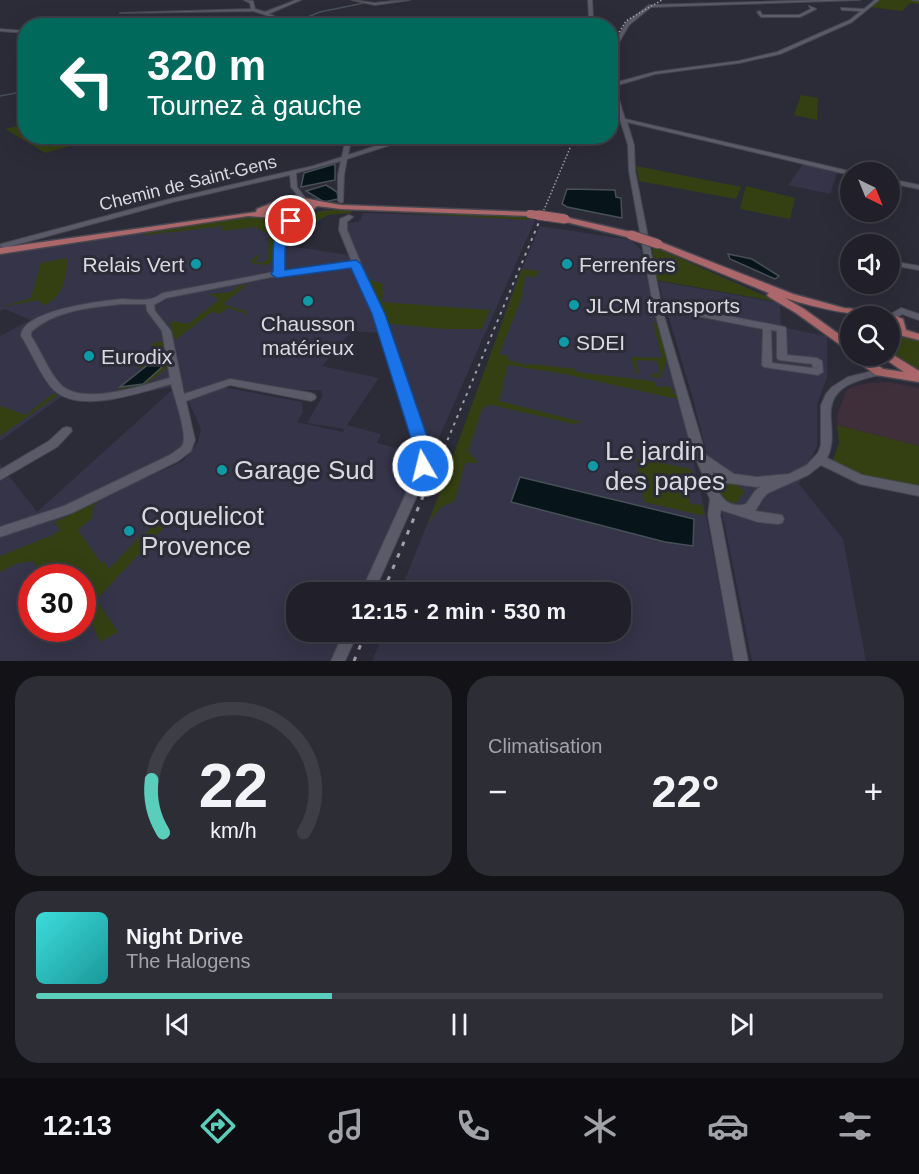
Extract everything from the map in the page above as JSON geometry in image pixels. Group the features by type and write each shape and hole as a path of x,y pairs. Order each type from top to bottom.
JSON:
{"main road":[{"path":"275,212 282,200 308,204 530,214 566,219 631,235 771,289 838,309"},
{"path":"2,248 248,214 275,212 298,216 308,204"},
{"path":"720,270 786,303 840,340"},
{"path":"900,328 919,336"},
{"path":"873,366 880,372 897,369 919,377"}],"street":[{"path":"246,0 252,2 253,10"},
{"path":"264,14 299,0"},
{"path":"354,0 370,3 408,0"},
{"path":"590,0 591,18"},
{"path":"618,39 627,24 650,6 858,0"},
{"path":"618,82 655,73 772,55 851,21 876,0"},
{"path":"810,7 814,9 800,16 761,16 757,6 810,7 815,4 866,8"},
{"path":"842,9 866,8"},
{"path":"122,13 253,10 272,16 268,18"},
{"path":"0,30 18,31"},
{"path":"618,103 631,145 632,171 657,305 700,456 716,499 714,515 741,661"},
{"path":"624,120 840,171"},
{"path":"341,204 343,158 347,144"},
{"name":"Chemin de Saint-Gens","path":"2,248 172,200 293,172 389,144"},
{"path":"293,172 297,194 308,204"},
{"path":"900,183 919,187"},
{"path":"282,200 294,187"},
{"path":"275,212 282,219 284,228 279,244 279,272 277,274"},
{"path":"284,228 298,216"},
{"path":"349,218 343,221 343,230 378,314 425,454 418,480 372,582"},
{"path":"0,532 68,510 174,458 187,448 190,440 175,380 166,330 149,307 152,302 163,296 277,274 356,264"},
{"path":"900,264 919,268"},
{"path":"152,302 137,300 55,313 35,321 26,331 26,336 59,390 75,397 100,397 175,380"},
{"path":"657,305 782,329 782,358 817,361 818,372 767,365 767,327"},
{"path":"900,314 901,311 919,317"},
{"path":"857,376 860,366"},
{"path":"718,536 722,520 754,502 764,490 806,471 820,459 827,446 826,401 833,391 857,376 880,372"},
{"path":"180,399 231,382 311,397"},
{"path":"0,476 52,444 67,431"},
{"path":"700,456 714,468 752,490 754,502 773,519 738,511 716,499"},
{"path":"820,459 860,479 919,491"},
{"path":"713,486 722,478 758,482 792,478"},
{"path":"338,661 347,642"}],"shaded area":[{"path":"804,163 838,171 830,194 788,185"},
{"path":"335,164 335,180 301,187 304,173"},
{"path":"326,185 337,192 338,199 324,202 306,191"},
{"path":"567,189 615,190 616,197 621,198 622,218 567,207 562,204"},
{"path":"354,209 351,212 328,214 281,243 350,255 380,333 352,331 322,366 379,378 347,425 381,434 377,443 423,455 366,582 286,582 286,642 340,642 332,661 0,661 0,464 37,512 173,389 187,440 146,478 183,461 198,442 201,429 188,400 223,387 302,402 303,412 297,422 343,432 344,429 307,423 323,395 321,390 296,390 233,380 177,396 173,387 90,402 61,397 0,441 0,336 30,320 5,309 0,311 0,254 256,215 273,216 278,219 279,230 300,217 323,210"},
{"path":"363,213 536,218 430,458 344,224 360,221"},
{"path":"540,226 631,240 641,250 654,314 675,383 707,520 733,661 372,661 380,642 631,642 631,582 404,582 456,452 515,285"},
{"path":"728,254 752,259 779,276 775,279 730,259"},
{"path":"658,281 780,303 781,327 827,336 827,378 817,404 817,446 799,484 843,539 866,661 752,661 725,526 693,399"},
{"path":"159,356 161,368 143,384 120,387"},
{"path":"889,382 919,388 919,446 838,425 837,416 846,391 853,386"},
{"path":"520,477 694,519 693,546 665,542 511,502"}],"green space":[{"path":"879,0 919,0 919,4 910,3 902,11 870,7"},
{"path":"801,95 818,98 817,120 794,115"},
{"path":"18,126 18,137 5,129"},
{"path":"30,144 77,144 45,153"},
{"path":"636,166 741,187 736,199 639,181"},
{"path":"746,186 795,198 790,219 740,209"},
{"path":"352,209 352,213 328,215 285,240 287,230 301,217 322,211"},
{"path":"354,210 516,215 535,217 526,220"},
{"path":"264,215 278,221 274,260 267,265 251,263 251,260 260,254 256,262 262,263 268,259 269,234 255,227 223,231 221,228 226,226 145,235 144,232"},
{"path":"652,246 779,302 656,280"},
{"path":"67,258 62,286 50,302 43,306 39,300 0,307 31,298 41,263"},
{"path":"522,269 539,271 536,277 525,276 521,300 499,354 508,356 508,360 527,365 576,369 577,372 655,382 657,387 668,386 674,391 672,393 677,394 677,399 565,374 508,365 499,401 582,422 574,424 492,405 483,407 468,451 478,463 465,463 455,501 441,507 428,524"},
{"path":"366,279 383,284 382,302 490,310 482,329 443,329 383,323 384,315 371,284"},
{"path":"248,284 223,304 248,312 247,314 228,308 218,314 212,312 175,340 170,324 172,321 188,324 220,299 208,294 232,292 238,286"},
{"path":"653,322 656,322 666,358 659,378 652,377 651,374 660,374 657,361 636,360 639,374 636,373 631,357 662,358"},
{"path":"900,336 919,340 919,373 900,359"},
{"path":"163,341 168,367 148,383 117,390 143,369 134,366 157,348 150,344"},
{"path":"54,393 57,396 0,436 0,406 26,415"},
{"path":"837,425 919,446 919,487 856,474 833,460 839,443"},
{"path":"636,458 691,469 691,473 694,474 690,477 691,483 681,479 676,482 678,492 681,492 682,497 689,497 690,504 702,505 705,516 644,502"},
{"path":"728,483 736,484 745,492 736,503 727,500 721,494 720,487"},
{"path":"99,501 93,507 92,518 78,530 101,563 104,561 109,569 141,535 144,536 150,528 147,527 158,518 169,522 98,598 96,596 96,564 35,564 33,561 16,564 0,572 0,556 53,535 60,530 55,522"},
{"path":"96,599 118,632 100,642 96,633"}],"waterway":[{"path":"373,3 402,0"},
{"path":"912,0 919,1"},
{"path":"305,18 320,12 364,3"},
{"path":"0,96 18,93"}],"railway":[{"path":"618,34 626,21 662,0"},
{"path":"541,217 572,144"},
{"path":"432,477 542,215"},
{"path":"387,582 432,475"},
{"path":"354,661 362,642"}],"place":[{"name":"Relais Vert","path":"196,264"},
{"name":"Ferrenfers","path":"567,264"},
{"name":"Chausson matérieux","path":"308,301"},
{"name":"JLCM transports","path":"574,305"},
{"name":"SDEI","path":"564,342"},
{"name":"Eurodix","path":"89,356"},
{"name":"Le jardin des papes","path":"593,466"},
{"name":"Garage Sud","path":"222,470"},
{"name":"Coquelicot Provence","path":"129,531"}],"route":[{"path":"291,221 284,228 280,238 279,272 277,274 356,264 378,314 425,454 423,466"}]}
